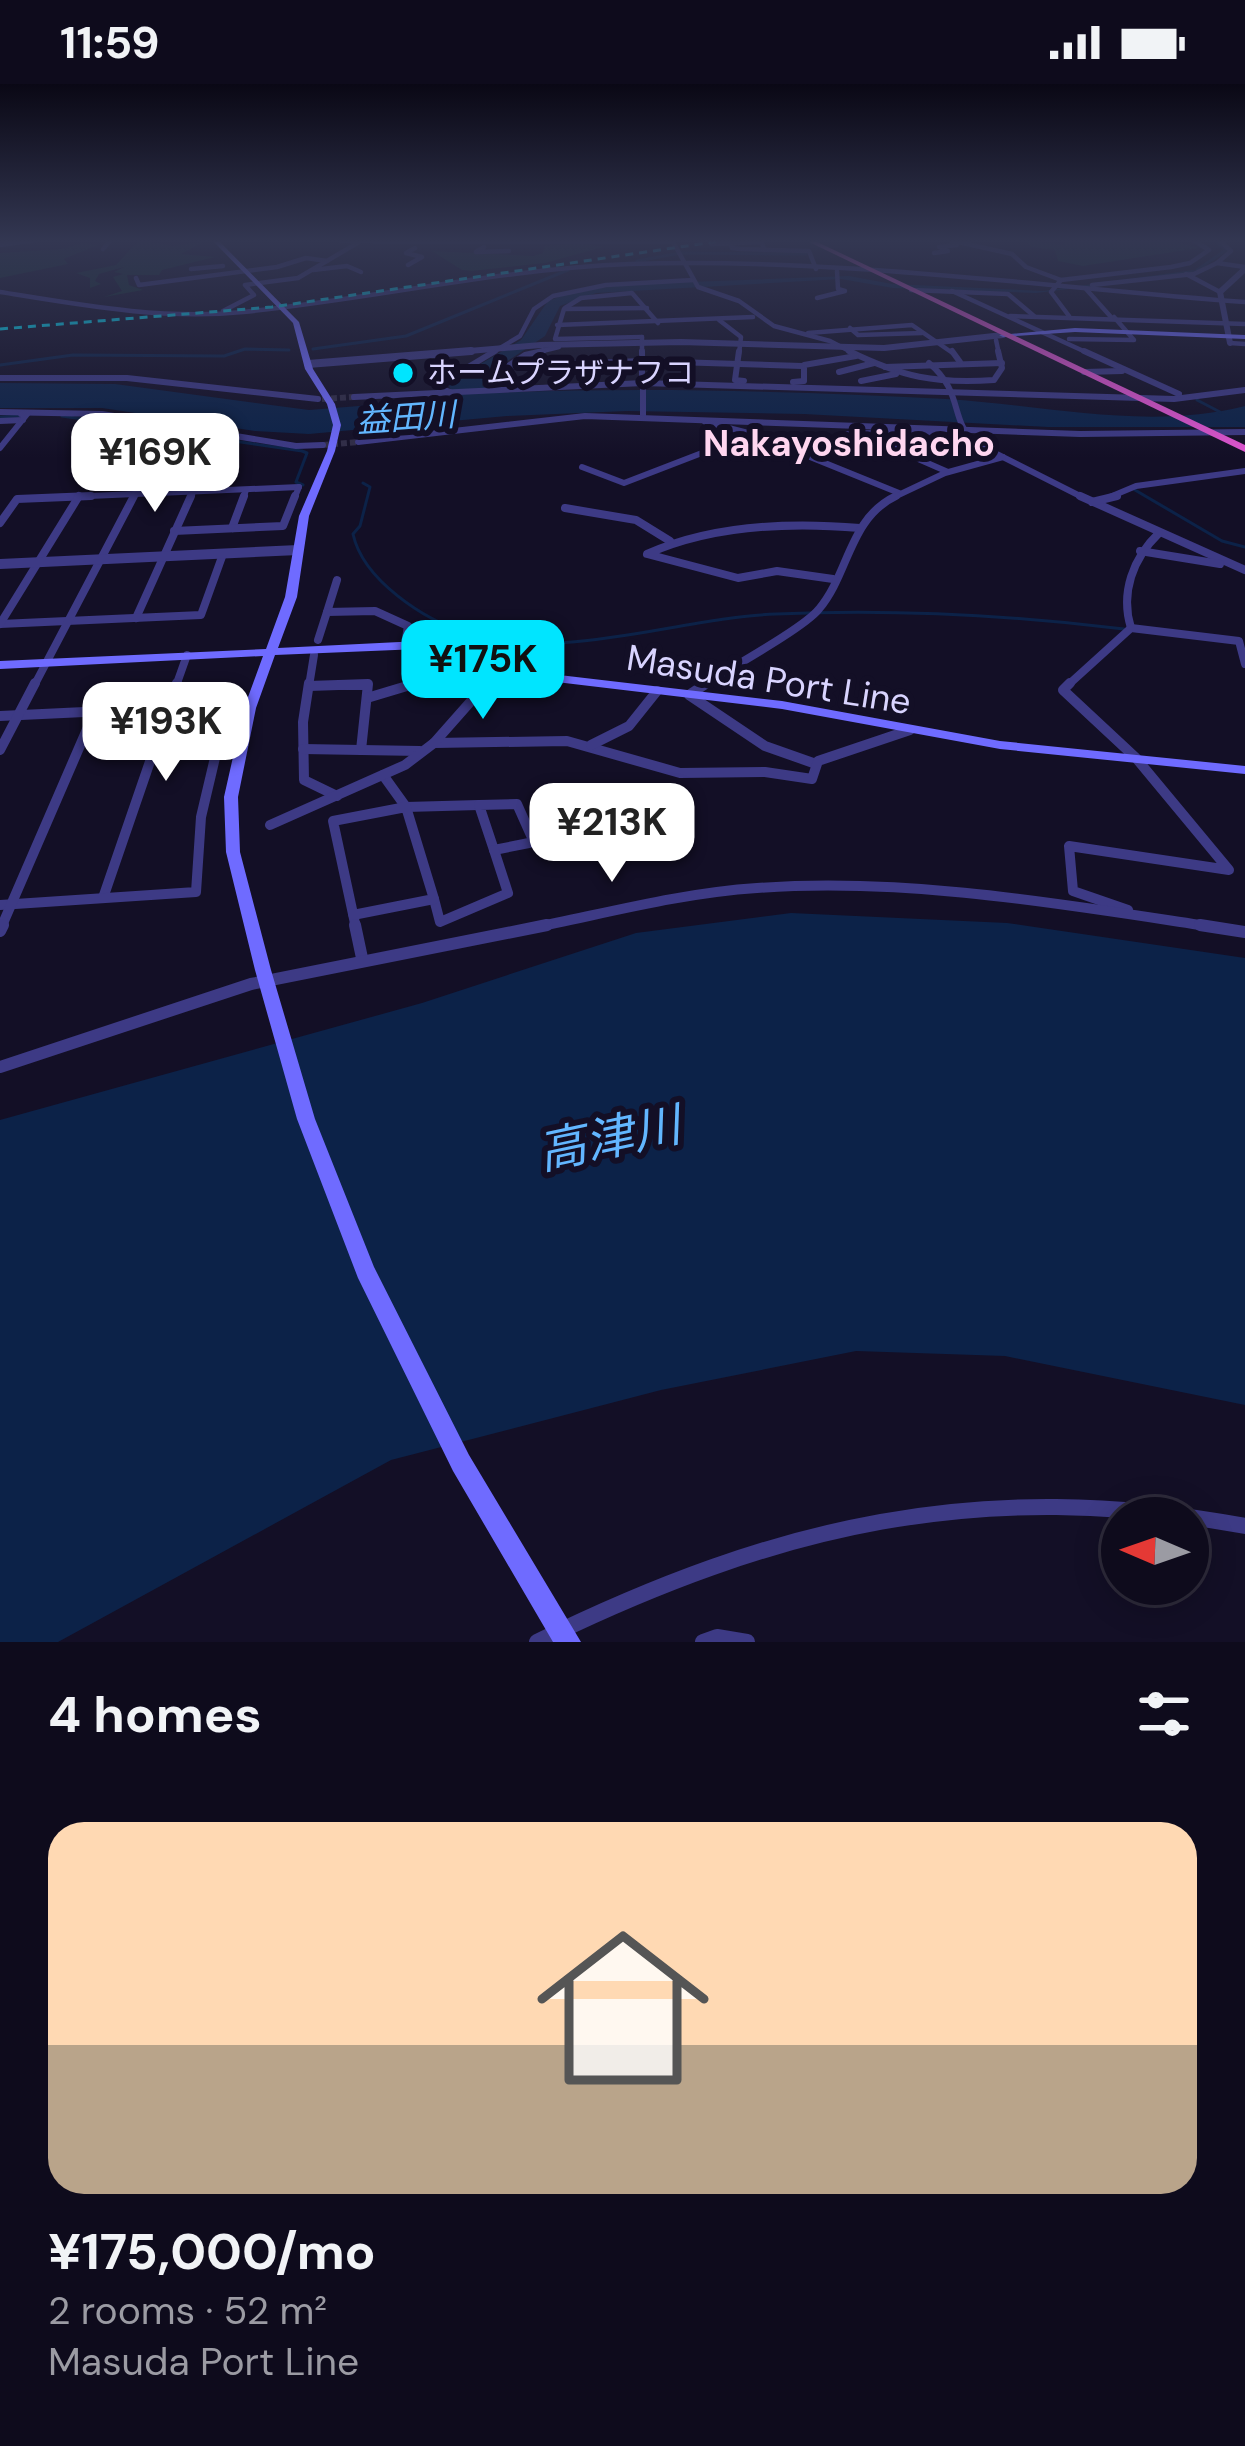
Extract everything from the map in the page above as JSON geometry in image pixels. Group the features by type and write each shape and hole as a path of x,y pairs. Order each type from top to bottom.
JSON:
{"highway":[{"path":"952,313 1245,449"}],"main road":[{"path":"289,313 308,364 331,404 329,441 304,516 291,597 250,708 231,797 233,852 305,1119 365,1271 461,1462 568,1642"},
{"path":"999,338 1038,330 1245,340"},
{"name":"Masuda Port Line","path":"0,665 405,644 497,671 782,705 1000,746 1245,770"}],"street":[{"path":"450,392 442,389 445,381 520,336 533,313"},
{"path":"563,313 555,339 842,346 999,338 1002,363 994,380 951,383 896,374 842,346 753,313"},
{"path":"650,313 658,323"},
{"path":"1000,313 1179,394"},
{"path":"1030,313 1034,316"},
{"path":"1069,339 1134,340 1109,313"},
{"path":"1145,313 1150,318"},
{"path":"1183,313 1186,318"},
{"path":"1222,313 1228,339"},
{"path":"557,325 757,316"},
{"path":"1007,316 1186,318 1245,324"},
{"path":"719,320 741,343"},
{"path":"642,323 642,378 804,381 802,366"},
{"path":"805,335 850,328 858,335 925,332 945,343 960,362"},
{"path":"308,364 502,346 642,341"},
{"path":"490,383 489,378 508,365 549,348 642,341"},
{"path":"735,380 741,343"},
{"path":"508,365 642,361 802,366 838,356 860,356"},
{"path":"839,373 874,363"},
{"path":"929,363 951,383 962,427 975,443"},
{"path":"883,367 1002,363"},
{"path":"767,382 769,364"},
{"path":"1084,372 1129,371"},
{"path":"861,381 896,374"},
{"path":"0,378 127,378 319,399"},
{"path":"669,379 705,384"},
{"path":"490,383 601,380"},
{"path":"788,382 824,388"},
{"path":"490,383 528,386"},
{"path":"354,397 643,384 1139,399 1245,390"},
{"path":"643,384 643,416"},
{"path":"0,416 28,413 0,448"},
{"path":"0,416 102,414 296,446 329,441"},
{"path":"658,417 1245,432"},
{"path":"358,442 504,421 693,419 756,434 899,493"},
{"path":"860,428 899,424"},
{"path":"924,431 922,438 893,448 948,472"},
{"path":"848,434 924,431 975,443 1245,570"},
{"path":"582,466 624,483 682,457 692,459 729,439 756,434"},
{"path":"816,764 765,746 689,695 819,610 860,528 899,493 948,472 1003,457"},
{"path":"1092,502 1136,486 1245,472"},
{"path":"0,499 298,487 283,526 175,531"},
{"path":"232,528 246,490"},
{"path":"136,618 193,492"},
{"path":"0,750 136,494"},
{"path":"79,496 0,624 201,615 224,554"},
{"path":"0,523 17,499"},
{"path":"566,508 636,520 670,541"},
{"path":"833,579 777,571 738,578 647,556 670,541 798,525 860,528"},
{"path":"1131,628 1127,600 1141,551 1159,533"},
{"path":"0,563 298,550"},
{"path":"1141,551 1234,565"},
{"path":"318,640 337,580"},
{"path":"327,612 375,611 408,626 405,644"},
{"path":"1154,919 1073,891 1069,846 1229,870 1136,758 1064,690 1131,628 1239,641 1245,664"},
{"path":"103,898 187,655"},
{"path":"314,655 304,780 337,796"},
{"path":"367,698 413,687 460,661"},
{"path":"270,825 383,775 423,751 497,671"},
{"path":"309,686 368,684 361,750"},
{"path":"591,745 629,726 657,691"},
{"path":"0,716 169,708"},
{"path":"0,931 6,904 95,711"},
{"path":"434,743 591,745 680,773 765,772 812,779 816,764 834,752 910,730"},
{"path":"6,904 196,892 202,794 218,745 155,747"},
{"path":"303,749 423,751"},
{"path":"383,775 406,807 440,922 508,892 479,805"},
{"path":"362,958 333,821 406,807 517,804 534,842 494,850"},
{"path":"0,1067 183,1004 362,958 512,933 592,912 757,888 969,895 1245,932"},
{"path":"353,915 434,899"},
{"path":"537,1642 694,1572 806,1534 918,1515 1023,1505 1114,1508 1245,1526"},
{"path":"703,1642 717,1637 747,1642"}],"water":[{"name":"益田川","path":"540,313 557,313 545,336 485,376 482,385 489,393 660,390 889,396 1133,416 1208,413 1245,406 1245,427 1048,427 804,414 627,411 507,416 309,434 255,431 102,408 0,408 0,383 115,384 309,410 446,399 455,395 449,387 452,381 521,340"},
{"name":"高津川","path":"791,913 1007,923 1245,958 1245,1405 1005,1356 856,1351 661,1390 391,1460 58,1642 0,1642 0,1120 422,1003 636,933"}],"waterway":[{"path":"313,349 406,336 463,313"},
{"path":"0,365 73,355 224,356 245,349 289,350"},
{"path":"1197,400 1220,412"},
{"path":"0,417 22,416"},
{"path":"62,416 302,451 307,453 296,482 303,485"},
{"path":"363,483 370,487 360,526 353,534 359,551 382,582 432,619 504,641 581,641 738,617 863,612 950,614 1124,629"},
{"path":"1135,490 1222,541 1245,547"}],"tunnel":[{"path":"322,399 354,397"},
{"path":"323,445 358,442"}],"railway":[{"path":"0,329 201,313"}],"place":[{"name":"ホームプラザナフコ","path":"403,373"}],"district":[{"name":"Nakayoshidacho","path":"849,443"}]}
